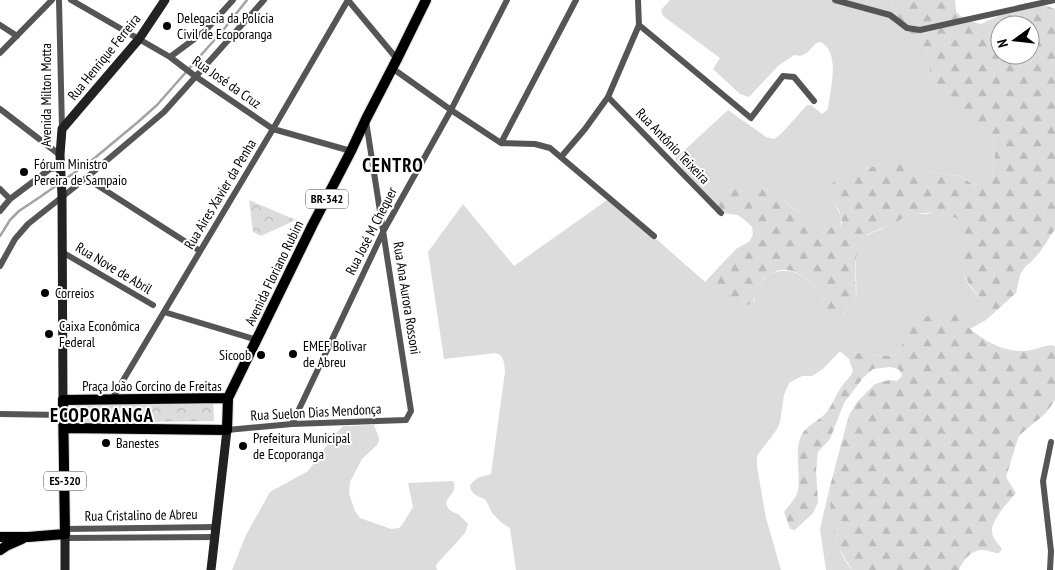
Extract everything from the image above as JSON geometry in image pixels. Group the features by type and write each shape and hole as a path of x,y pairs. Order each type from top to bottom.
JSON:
{"main road":[{"name":"Avenida Floriano Rubim","path":"228,398 426,0"},
{"name":"Praça João Corcino de Freitas","path":"64,428 63,400 228,398 227,430"},
{"path":"64,428 227,430"},
{"name":"ES-320","path":"64,428 65,534"},
{"path":"0,538 65,534"},
{"path":"0,550 28,537"}],"street":[{"path":"0,53 52,0"},
{"name":"Avenida Milton Motta","path":"59,0 62,129 60,168 62,196 63,400"},
{"name":"Rua José da Cruz","path":"71,0 170,57 273,129 351,151"},
{"name":"Rua Henrique Ferreira","path":"62,129 139,39 165,0"},
{"path":"170,57 205,31 232,0"},
{"path":"0,266 15,239 28,224 164,112 264,0"},
{"path":"348,0 395,64 451,110 501,143 535,144 550,148 654,236"},
{"name":"Rua Aires Xavier da Penha","path":"112,399 348,0"},
{"name":"Rua José M Chequer","path":"292,424 384,230 451,110 507,0"},
{"path":"501,143 576,0"},
{"path":"561,157 585,129 608,97 639,25 638,0"},
{"path":"835,0 890,15 907,28 920,30 1055,0"},
{"path":"639,25 751,118 784,76 794,76 814,101"},
{"path":"0,26 17,36"},
{"name":"Rua Antônio Teixeira","path":"608,97 721,213"},
{"path":"0,109 60,154"},
{"name":"Rua Ana Aurora Rossoni","path":"366,119 411,411 406,420"},
{"path":"0,211 10,198 50,169 60,168"},
{"path":"86,178 200,251"},
{"path":"0,188 10,198"},
{"name":"Rua Nove de Abril","path":"62,252 153,305"},
{"path":"164,312 257,340"},
{"path":"0,414 63,415"},
{"name":"Rua Suelon Dias Mendonça","path":"227,430 292,424 406,420"},
{"name":"BR-342","path":"211,570 227,430"},
{"path":"1050,570 1051,551 1043,481 1051,442"},
{"name":"Rua Cristalino de Abreu","path":"65,534 105,528 217,526"},
{"path":"158,527 158,538"},
{"path":"105,528 105,538"},
{"path":"131,528 131,538"},
{"path":"65,534 65,570"},
{"name":"Rua Cristalino de Abreu","path":"65,534 105,538 216,537"}],"green space":[{"path":"670,0 891,0 902,20 919,38 927,52 931,76 993,138 995,157 992,175 976,185 959,176 920,171 903,162 883,163 836,179 833,203 839,211 841,220 840,227 834,228 811,221 763,188 730,190 710,199 675,159 728,110 766,137 774,139 781,134 807,105 811,105 822,114 828,109 833,63 827,48 821,42 816,43 807,53 800,56 794,55 778,66 749,97 740,94 713,69 720,58 663,16 661,10"},
{"path":"891,0 955,0 956,12 966,20 981,24 990,20 990,65 1040,65 1040,15 1000,15 1026,3 1038,3 1055,9 1055,229 1040,252 1020,275 1016,293 996,311 982,301 964,275 960,262 962,246 965,242 964,229 960,221 941,212 909,214 868,234 862,241 856,258 856,298 840,318 830,317 824,313 821,306 823,296 820,291 799,274 788,270 781,270 764,277 752,302 749,304 742,304 731,299 705,282 736,249 750,241 753,234 752,227 738,215 722,213 710,199 716,196 728,191 748,187 766,189 811,220 837,228 840,227 842,222 839,210 833,203 831,192 832,184 836,179 895,160 920,171 959,176 975,185 992,175 995,157 993,138 933,80 930,74 929,58 926,49 905,27"},
{"path":"610,198 705,282 735,300 754,301 758,286 765,277 780,271 788,271 801,276 813,285 823,296 821,306 844,314 856,298 856,256 865,237 910,214 939,212 952,215 961,222 964,228 966,241 964,275 977,295 996,311 986,320 970,329 957,316 945,311 936,313 924,318 905,339 897,354 886,356 858,352 852,353 849,359 840,351 823,369 812,376 802,376 789,383 784,395 780,422 777,429 757,456 757,467 766,518 781,570 516,570 510,528 492,513 486,500 475,495 470,488 470,485 477,478 491,474 505,372 504,363 503,358 496,353 444,359 428,252 463,204 514,266"},
{"path":"249,200 296,220 261,236 253,232"},
{"path":"945,311 957,316 972,331 997,346 1023,351 1053,345 1055,347 1055,400 1046,413 1018,438 1006,477 1016,493 1001,511 992,527 993,536 1002,549 999,553 978,550 965,559 959,570 852,570 839,548 832,525 829,490 849,415 858,401 875,384 889,380 897,381 902,374 898,369 890,367 873,369 863,378 844,403 830,439 818,452 816,471 818,502 813,513 795,530 790,529 784,512 798,490 798,449 801,436 806,429 831,407 840,389 851,375 853,371 849,359 852,353 858,352 886,356 897,354 914,325 927,316"},
{"path":"213,402 214,421 73,423 73,404"},
{"path":"374,425 379,441 362,459 350,482 349,494 355,511 360,518 391,529 399,528 413,507 408,483 453,481 454,489 447,500 447,506 449,510 459,515 468,524 465,533 436,565 437,570 232,570 246,535 270,492 308,471 343,426"},
{"path":"829,490 834,532 841,552 852,570 826,570 820,529"}],"waterway":[{"path":"64,180 91,161 157,105 247,0"},
{"path":"0,236 10,220 19,211 60,183"}],"place":[{"name":"Delegacia da Polícia Civil de Ecoporanga","path":"167,26"},
{"name":"Fórum Ministro Pereira de Sampaio","path":"24,172"},
{"name":"Correios","path":"45,293"},
{"name":"Caixa Econômica Federal","path":"49,334"},
{"name":"EMEF Bolivar de Abreu","path":"293,354"},
{"name":"Sicoob","path":"261,355"},
{"name":"Banestes","path":"106,443"},
{"name":"Prefeitura Municipal de Ecoporanga","path":"243,446"}],"district":[{"name":"CENTRO","path":"393,165"},
{"name":"ECOPORANGA","path":"102,415"}]}
